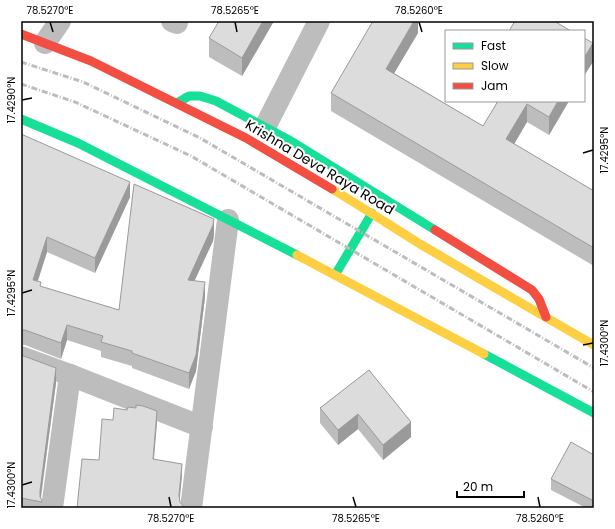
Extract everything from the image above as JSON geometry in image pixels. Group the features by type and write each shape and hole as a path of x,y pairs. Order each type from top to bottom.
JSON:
{"main road":[{"name":"Krishna Deva Raya Road","path":"21,34 91,61 246,138 372,213 418,243 594,345"},
{"path":"177,103 189,96 200,96 216,101 291,141 532,290 540,299 546,318"},
{"path":"21,119 78,143 335,275 594,413"},
{"path":"335,275 372,213"}],"street":[{"path":"45,44 60,21"},
{"path":"265,127 319,21"},
{"path":"191,508 228,220"},
{"path":"21,357 202,427"},
{"path":"52,508 70,375"}],"building":[{"path":"219,21 263,21 242,58 209,38"},
{"path":"373,21 414,21 386,69 483,126 497,102 557,102 549,117 527,104 506,139 594,191 594,248 331,93"},
{"path":"515,21 554,21 569,30 510,30"},
{"path":"585,39 593,43 585,56"},
{"path":"21,134 130,182 95,258 47,237 33,280 41,282 40,286 119,310 134,184 214,219 213,225 188,280 205,282 196,355 189,373 132,353 132,351 101,342 103,336 67,325 61,343 25,330 21,330"},
{"path":"21,355 56,368 40,491 42,502 21,498"},
{"path":"369,370 411,422 383,445 358,414 338,430 320,408"},
{"path":"136,405 157,411 153,459 182,464 179,495 180,502 186,508 77,508 82,459 99,460 102,419 113,420 114,408 127,410 128,407 136,408"},
{"path":"571,442 594,455 594,501 551,479"}],"railway":[{"path":"21,62 83,82 200,138 594,368"},
{"path":"21,84 75,102 191,156 594,392"}],"traffic: fast":[{"path":"177,103 189,96 200,96 216,101 291,141 435,230"},
{"path":"21,119 78,143 297,255"},
{"path":"335,275 372,213"},
{"path":"484,354 594,413"}],"traffic: slow":[{"path":"332,189 420,244 594,345"},
{"path":"297,255 484,354"}],"traffic: jam":[{"path":"21,34 91,61 246,138 332,189"},
{"path":"435,230 532,290 539,299 546,317"}]}
